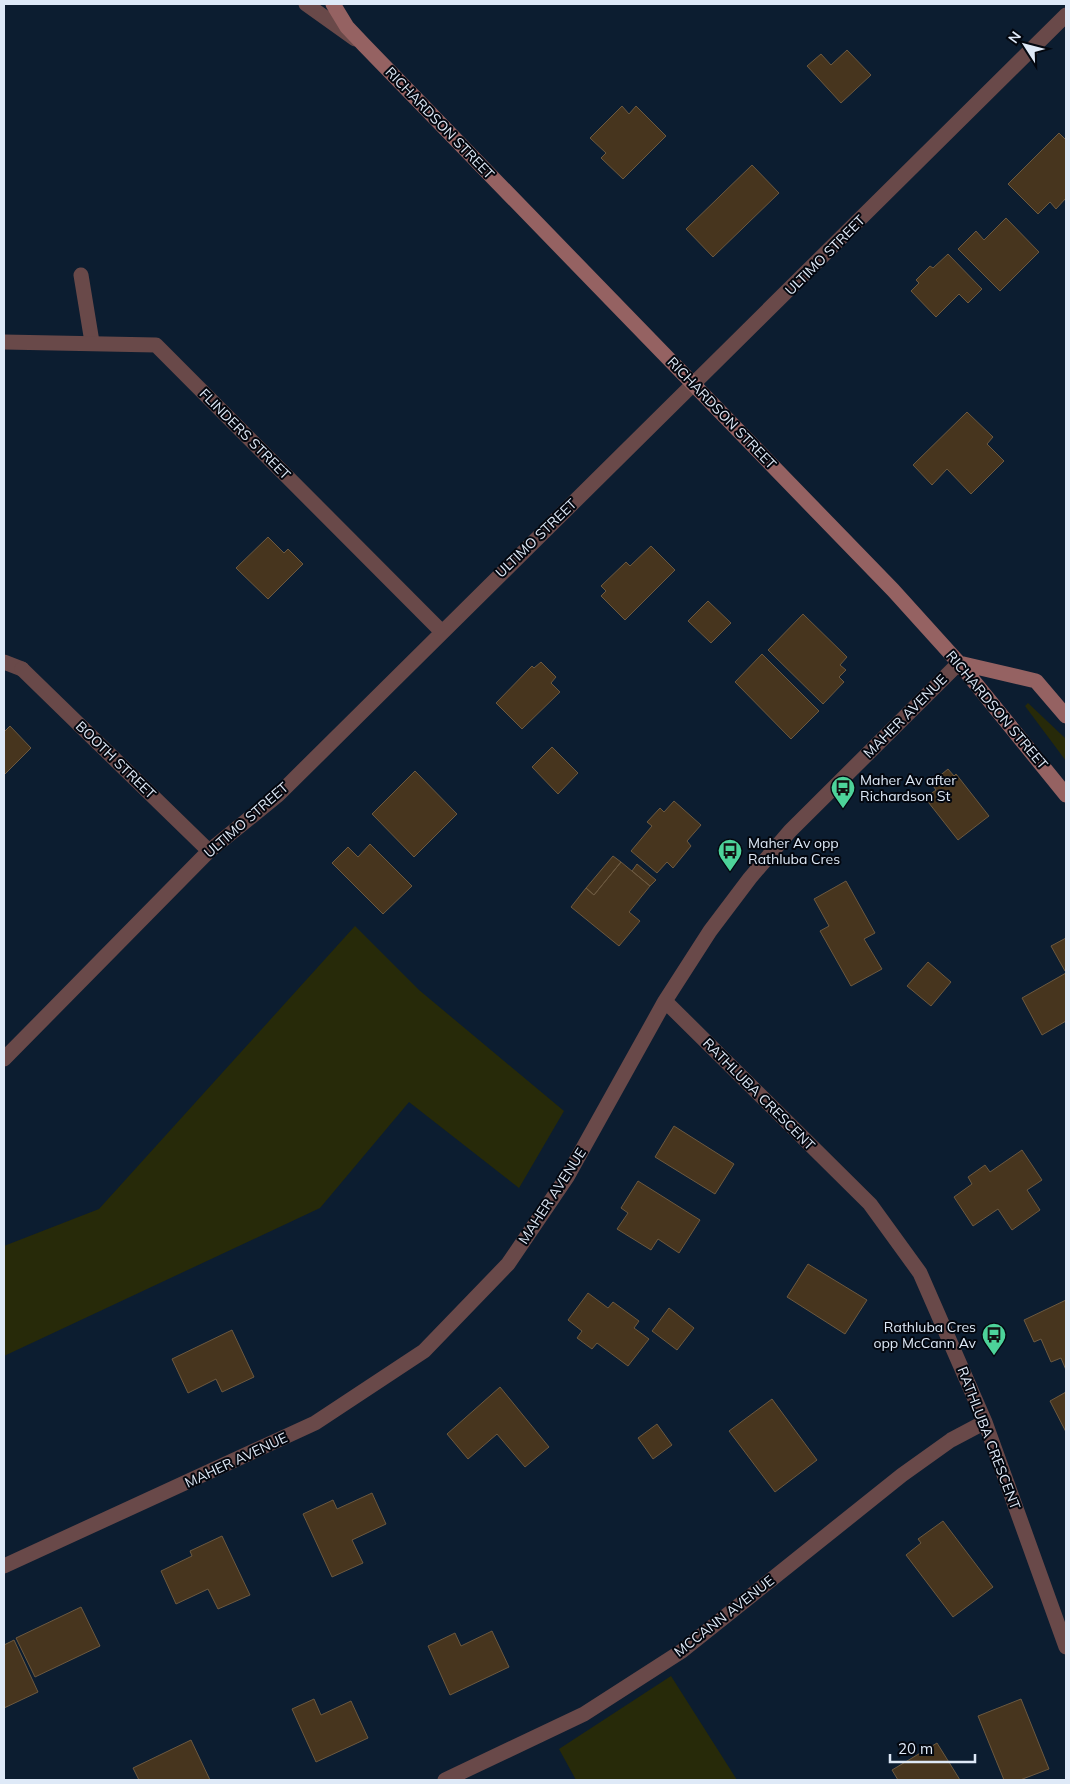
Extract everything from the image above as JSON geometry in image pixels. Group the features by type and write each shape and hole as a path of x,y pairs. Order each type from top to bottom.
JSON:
{"main road":[{"name":"RICHARDSON STREET","path":"333,4 347,27 364,45 887,583 959,663 1066,794"},
{"path":"959,663 1036,681 1066,716"}],"street":[{"name":"RICHARDSON STREET","path":"306,4 364,45"},
{"name":"ULTIMO STREET","path":"4,1059 209,851 278,794 1066,14"},
{"path":"81,274 92,342"},
{"name":"FLINDERS STREET","path":"4,342 92,342 156,345 441,631"},
{"name":"BOOTH STREET","path":"4,662 22,670 209,851"},
{"name":"MAHER AVENUE","path":"4,1566 316,1423 424,1351 508,1264 567,1177 665,1001 710,931 790,831 959,663"},
{"name":"RATHLUBA CRESCENT","path":"665,1001 870,1204 920,1273 986,1422 1066,1647"},
{"name":"MCCANN AVENUE","path":"445,1780 584,1714 682,1651 902,1476 951,1440 986,1422"}],"green space":[{"path":"1028,703 1066,739 1066,761 1025,706"},
{"path":"355,926 419,990 564,1111 519,1188 409,1102 320,1208 4,1356 4,1246 99,1209"},
{"path":"671,1676 737,1780 576,1780 559,1749"}],"building":[{"path":"847,50 871,75 841,103 807,66 821,54 831,65"},
{"path":"622,106 629,114 636,106 666,136 623,179 601,158 606,153 590,138"},
{"path":"1059,133 1066,140 1066,198 1056,209 1050,202 1038,214 1008,184"},
{"path":"752,165 779,193 713,257 686,229"},
{"path":"1006,218 1039,252 1000,291 958,249 976,231 984,240"},
{"path":"948,254 982,289 968,303 959,294 936,317 911,291 919,283 916,280 930,266 933,268"},
{"path":"967,412 993,437 987,444 1004,461 971,494 947,469 932,485 913,465"},
{"path":"268,537 284,553 288,549 303,564 268,599 236,568"},
{"path":"651,546 675,570 625,620 601,596 606,591 601,586 626,562 630,566"},
{"path":"708,601 731,623 711,643 688,621"},
{"path":"803,614 847,657 840,665 846,670 839,677 844,682 823,704 768,650"},
{"path":"762,654 819,711 791,739 735,682"},
{"path":"541,662 556,677 551,683 560,692 522,729 496,703 532,666 534,668"},
{"path":"10,726 31,748 4,775 4,732"},
{"path":"552,747 578,773 558,794 532,767"},
{"path":"948,769 954,776 956,774 989,816 958,840 925,798 936,790 931,783"},
{"path":"415,771 457,814 414,857 372,814"},
{"path":"674,801 701,825 687,841 691,846 673,868 667,862 657,873 631,851 652,826 647,822 660,808 664,812"},
{"path":"370,844 412,886 383,914 332,863 348,847 358,857"},
{"path":"613,856 621,862 594,895 586,888"},
{"path":"621,862 650,886 629,912 640,921 619,946 571,907 586,888 594,895"},
{"path":"637,864 656,880 650,886 632,871"},
{"path":"846,881 875,933 864,939 882,969 851,986 820,931 829,926 814,899"},
{"path":"1066,938 1066,970 1065,971 1051,946"},
{"path":"928,962 951,982 931,1006 907,986"},
{"path":"1066,973 1066,1021 1042,1035 1022,998"},
{"path":"674,1126 734,1164 715,1194 655,1157"},
{"path":"1022,1150 1042,1180 1027,1190 1040,1210 1012,1230 998,1209 973,1226 954,1197 972,1184 968,1177 985,1165 990,1172"},
{"path":"638,1181 700,1220 679,1253 658,1239 651,1250 617,1229 628,1213 621,1208"},
{"path":"808,1264 867,1300 845,1334 787,1297"},
{"path":"588,1293 608,1308 613,1302 639,1321 634,1328 649,1339 628,1366 597,1343 592,1349 577,1338 582,1331 568,1320"},
{"path":"1066,1300 1066,1370 1061,1358 1051,1362 1041,1339 1034,1342 1024,1320"},
{"path":"669,1308 694,1328 677,1350 652,1331"},
{"path":"232,1330 254,1377 222,1392 216,1379 188,1393 172,1359"},
{"path":"500,1387 549,1447 525,1467 497,1434 468,1459 447,1434"},
{"path":"1066,1392 1066,1432 1050,1401"},
{"path":"772,1399 817,1460 775,1492 729,1431"},
{"path":"657,1424 672,1445 653,1459 638,1438"},
{"path":"372,1493 386,1524 352,1540 363,1563 332,1577 303,1514 333,1500 337,1509"},
{"path":"943,1521 993,1587 953,1617 906,1555 921,1543 918,1539"},
{"path":"222,1536 250,1595 218,1609 208,1589 176,1604 161,1571 192,1556 190,1551"},
{"path":"81,1607 100,1646 35,1677 16,1638"},
{"path":"492,1631 509,1667 450,1695 428,1646 455,1633 461,1646"},
{"path":"14,1640 38,1692 4,1708 4,1645"},
{"path":"314,1699 321,1715 351,1701 368,1738 316,1762 292,1709"},
{"path":"1021,1699 1049,1769 1020,1780 1004,1780 978,1716"},
{"path":"191,1740 210,1780 139,1780 133,1768"},
{"path":"937,1743 960,1780 898,1780 892,1770"}],"place":[{"name":"Maher Av after Richardson St","path":"843,809"},
{"name":"Maher Av opp Rathluba Cres","path":"730,872"},
{"name":"Rathluba Cres opp McCann Av","path":"994,1356"}]}
